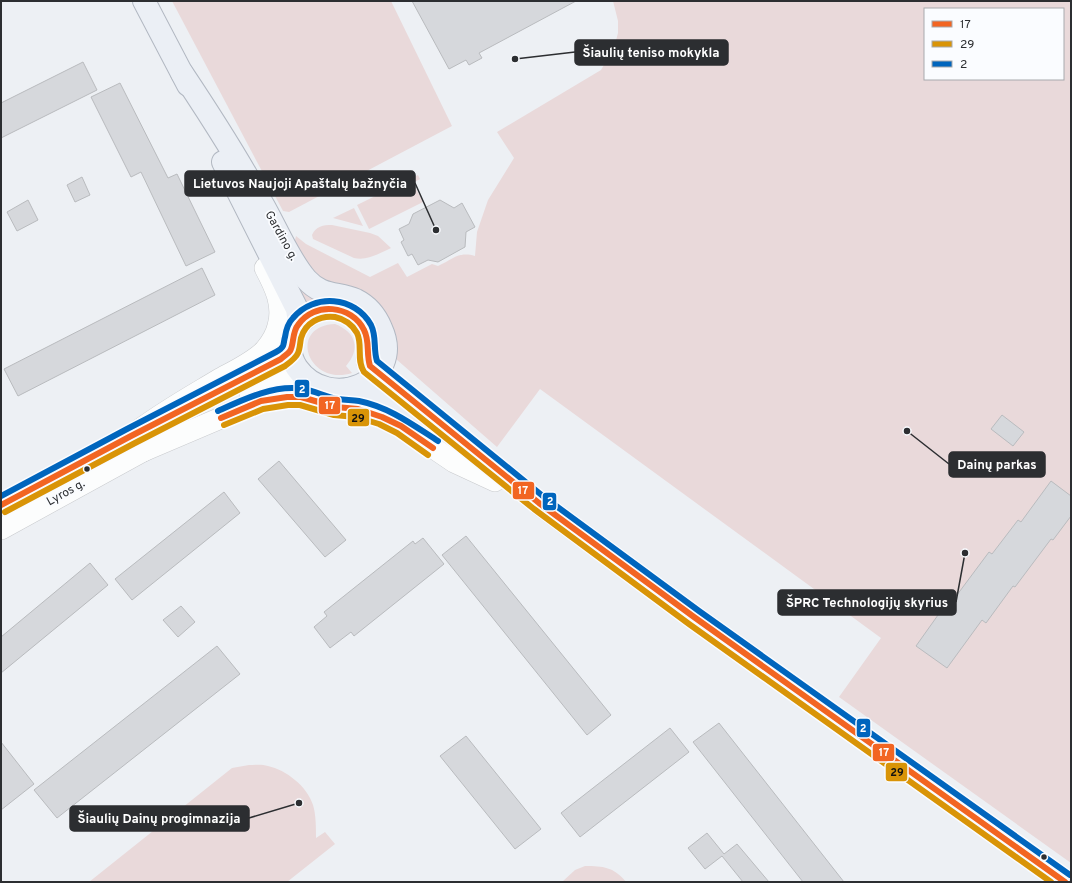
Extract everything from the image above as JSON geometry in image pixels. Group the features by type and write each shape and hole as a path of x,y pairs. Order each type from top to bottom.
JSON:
{"main road":[{"name":"Gardino g.","path":"144,1 182,73 214,145 297,309 299,323"},
{"name":"Gardino g.","path":"182,73 225,139 305,278 313,286 325,293 355,300 374,315 385,339 381,362"},
{"path":"381,362 370,380 361,386 339,390 323,387 309,381 302,374 293,359 291,350 293,336 299,323 304,317 320,310 338,310 353,316 364,329 368,338 368,360 370,366 387,359 396,372 513,471 539,503"},
{"path":"349,389 372,394 386,400 495,481 539,503 694,617 1064,882"}],"street":[{"path":"137,443 156,417 257,357 264,351 277,330 279,307 276,290 240,213 227,171"},
{"name":"Lyros g.","path":"1,529 137,443 281,359 291,350"},
{"name":"Lyros g.","path":"1,505 137,443 293,375 302,374"},
{"path":"137,443 261,401 287,396 301,397 336,407 358,408 401,426 454,462 495,481"}],"shaded area":[{"path":"172,1 391,1 452,126 289,212 283,211"},
{"path":"613,1 1071,1 1071,863 839,697 881,638 540,389 497,447 396,359 393,350 324,281 317,279 294,244 296,236 306,244 370,277 398,263 407,277 432,264 438,266 460,255 475,256 477,232 488,200 514,158 497,132 601,70 614,48 618,33 618,21"},
{"path":"418,175 420,179 413,183 423,202 369,229 357,205"},
{"path":"354,208 363,226 333,218"},
{"path":"332,225 378,236 391,248 372,256 359,259 313,239 312,235 318,228"},
{"path":"284,262 317,300 304,307"},
{"path":"335,324 342,327 352,336 355,347 354,353 346,366 352,373 337,375 324,372 315,364 309,354 308,344 311,334 320,327"},
{"path":"249,765 263,765 275,768 289,775 301,785 306,791 313,805 316,838 325,832 335,844 287,882 89,882 232,768"},
{"path":"585,866 608,868 617,873 626,882 562,882 575,870"}],"building":[{"path":"412,1 576,1 479,53 482,58 469,65 466,60 449,69"},
{"path":"83,62 97,90 1,138 1,103"},
{"path":"120,83 168,178 177,174 215,252 186,266 141,172 131,177 91,97"},
{"path":"82,177 90,195 75,202 67,185"},
{"path":"28,200 38,220 17,231 7,212"},
{"path":"440,200 454,208 462,203 475,227 466,232 465,247 438,262 428,260 418,265 412,254 408,256 401,242 404,240 399,229 409,224 413,214"},
{"path":"202,268 215,295 18,396 4,369"},
{"path":"1002,415 1024,432 1013,446 991,429"},
{"path":"279,461 346,540 325,557 258,479"},
{"path":"1051,481 1071,496 1071,516 1053,540 1051,539 1015,587 1013,586 986,623 982,620 947,668 916,646 948,601 951,603 989,552 992,554 1018,520 1021,522"},
{"path":"224,492 240,513 132,600 115,579"},
{"path":"466,536 611,715 587,735 442,555"},
{"path":"423,538 444,564 354,636 351,632 330,648 314,627 327,616 324,612 413,541 415,544"},
{"path":"90,563 108,585 1,673 1,637"},
{"path":"181,606 195,622 178,637 163,620"},
{"path":"217,646 240,674 57,818 34,790"},
{"path":"719,723 844,882 803,882 693,742"},
{"path":"670,728 689,752 580,837 561,813"},
{"path":"466,736 541,829 515,849 440,756"},
{"path":"1,742 34,784 1,810"},
{"path":"707,833 724,854 737,844 769,882 743,882 722,856 705,869 688,848"}],"transit line":[{"name":"2","path":"1,496 277,352 283,346 290,322 302,310 312,304 334,301 345,303 364,315 371,325 374,334 377,361 544,497 699,611 1070,875"},
{"name":"17","path":"1,505 281,359 290,351 298,325 305,317 313,312 323,309 342,311 351,315 364,330 367,339 370,366 539,503 694,617 1065,882"},
{"name":"29","path":"5,512 285,366 297,355 303,333 310,324 324,317 338,318 345,321 357,333 360,342 360,363 364,372 534,509 689,624 1051,882"},
{"name":"2","path":"218,411 248,398 270,391 292,388 303,389 334,398 359,401 391,412 438,441"},
{"name":"17","path":"221,418 261,401 287,397 301,397 336,407 358,409 382,417 401,426 433,448"},
{"name":"29","path":"224,425 263,409 288,405 300,405 334,415 356,417 379,424 397,433 428,455"}],"place":[{"name":"Šiaulių teniso mokykla","path":"515,59"},
{"name":"Lietuvos Naujoji Apaštalų bažnyčia","path":"436,230"},
{"name":"Dainų parkas","path":"907,431"},
{"name":"ŠPRC Technologijų skyrius","path":"965,553"},
{"name":"Šiaulių Dainų progimnazija","path":"299,803"}]}
